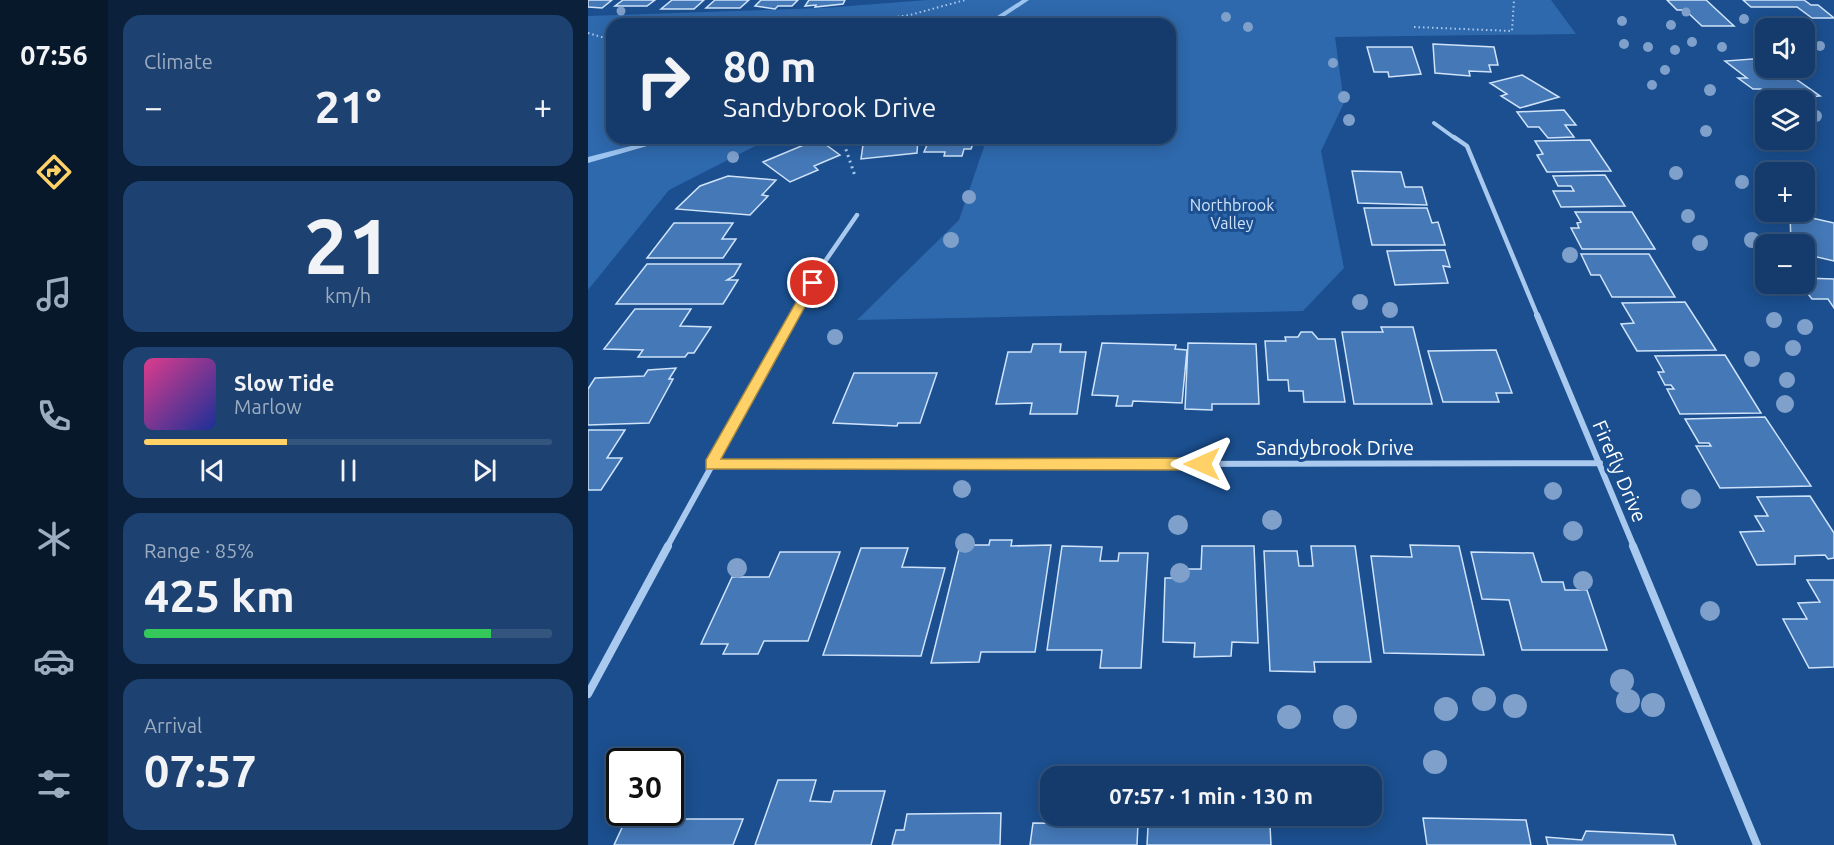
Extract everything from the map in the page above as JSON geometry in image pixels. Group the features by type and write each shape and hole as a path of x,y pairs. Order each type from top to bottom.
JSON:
{"street":[{"name":"Firefly Drive","path":"1434,123 1467,146 1757,845"},
{"path":"588,694 711,465 824,263 858,215"},
{"name":"Sandybrook Drive","path":"711,465 1600,463"}],"path":[{"path":"888,18 910,15 965,0"},
{"path":"1414,27 1512,31 1514,0"},
{"path":"588,33 606,38"},
{"path":"844,144 855,176"}],"green space":[{"name":"Northbrook Valley","path":"927,0 1551,0 1576,34 1335,37 1344,103 1321,151 1344,268 1303,311 857,320 959,220 985,144 1176,144 1176,18 606,18 606,144 759,144 669,190 588,290 588,16 824,8"}],"building":[{"path":"588,0 612,0 602,8 588,7"},
{"path":"623,0 655,0 647,6 615,6"},
{"path":"672,0 704,0 694,9 661,9"},
{"path":"715,0 749,0 740,8 706,8"},
{"path":"761,0 798,0 792,6 778,6 775,9 755,6"},
{"path":"809,0 845,0 843,4 805,6"},
{"path":"1667,0 1706,0 1734,26 1702,26 1685,10 1677,10"},
{"path":"1743,0 1804,0 1811,5 1818,5 1834,18 1812,18 1797,7 1751,7"},
{"path":"1433,44 1494,47 1498,65 1489,65 1491,72 1469,71 1470,76 1435,73"},
{"path":"1367,47 1412,47 1421,74 1389,77 1388,72 1374,72"},
{"path":"1755,59 1755,78 1794,78 1811,90 1753,89 1738,78 1747,78 1725,61"},
{"path":"1522,75 1559,97 1520,108 1501,96 1507,94 1490,83"},
{"path":"1564,110 1576,125 1565,125 1574,137 1548,138 1539,127 1528,127 1517,112"},
{"path":"1590,140 1611,171 1547,172 1537,155 1543,154 1535,141"},
{"path":"806,144 825,144 840,155 814,166 818,170 790,182 763,162"},
{"path":"863,144 918,144 917,153 861,159"},
{"path":"927,144 973,144 971,149 964,149 962,156 944,156 945,152 924,152"},
{"path":"1352,171 1401,172 1405,187 1422,187 1427,205 1358,203"},
{"path":"1605,175 1625,206 1561,207 1553,191 1574,191 1571,186 1558,186 1553,176"},
{"path":"728,176 776,180 762,195 768,196 750,215 676,209 700,186"},
{"path":"1364,208 1427,208 1432,223 1438,222 1445,245 1372,245"},
{"path":"1575,212 1632,212 1655,249 1582,249 1571,228 1579,228 1577,223 1581,222"},
{"path":"1815,219 1834,223 1834,261 1815,257 1815,234 1791,234 1790,222 1815,222"},
{"path":"674,223 733,223 722,239 736,239 723,258 647,258"},
{"path":"1445,250 1450,267 1443,266 1448,283 1395,285 1387,251"},
{"path":"1581,254 1649,254 1675,297 1612,297 1600,275 1591,275"},
{"path":"647,264 741,264 734,276 727,280 738,280 723,304 616,304"},
{"path":"1815,278 1834,279 1834,308 1828,299 1812,299 1808,294 1815,294"},
{"path":"1685,302 1716,350 1637,351 1621,324 1634,323 1622,303"},
{"path":"635,309 691,309 680,326 711,327 694,353 688,353 685,357 638,357 643,350 604,349"},
{"path":"1381,327 1413,327 1432,404 1354,404 1342,332 1383,332"},
{"path":"1301,332 1312,332 1318,339 1335,339 1345,402 1304,402 1303,391 1289,391 1288,380 1268,380 1265,341 1286,341 1285,337 1298,337"},
{"path":"1102,343 1176,345 1175,349 1187,350 1182,403 1133,401 1132,406 1116,406 1118,396 1092,395"},
{"path":"1188,343 1256,344 1259,404 1212,404 1212,410 1185,409"},
{"path":"1033,344 1061,344 1060,352 1086,352 1077,414 1030,414 1032,403 996,404 1008,352 1031,352"},
{"path":"1496,350 1512,393 1496,393 1499,402 1443,402 1428,351"},
{"path":"1725,355 1761,413 1680,414 1667,389 1674,389 1671,385 1665,385 1658,372 1664,372 1655,356"},
{"path":"676,368 669,379 673,379 649,423 588,425 588,389 595,378 644,376 648,370"},
{"path":"854,373 937,373 920,423 898,423 897,426 833,423"},
{"path":"1765,417 1811,486 1720,488 1696,446 1711,446 1709,443 1699,443 1685,419"},
{"path":"588,430 625,430 607,458 622,458 601,490 588,490"},
{"path":"1810,496 1834,533 1834,558 1828,559 1825,555 1795,556 1795,564 1757,565 1740,532 1764,531 1755,516 1768,516 1757,497"},
{"path":"990,540 1012,540 1011,546 1051,545 1035,652 981,652 979,662 931,663 960,545 989,545"},
{"path":"1410,545 1459,546 1484,655 1384,653 1371,556 1412,557"},
{"path":"1062,546 1102,547 1100,561 1118,561 1119,553 1148,553 1141,668 1100,668 1102,650 1047,650"},
{"path":"1202,546 1254,546 1258,643 1232,642 1231,656 1194,657 1195,643 1163,642 1165,578 1185,578 1185,569 1201,569"},
{"path":"1311,546 1355,546 1371,662 1314,662 1315,672 1270,671 1264,551 1297,551 1299,566 1313,566"},
{"path":"861,548 908,548 902,567 945,568 921,656 823,655"},
{"path":"780,552 840,552 808,641 764,641 758,654 723,654 728,644 701,644 732,577 769,577"},
{"path":"1471,552 1533,553 1542,582 1563,582 1565,590 1587,590 1607,650 1522,650 1509,600 1482,599"},
{"path":"1807,580 1834,580 1834,667 1809,668 1783,619 1807,619 1798,603 1820,602"},
{"path":"778,780 816,780 810,801 831,802 834,791 885,791 871,845 755,845"},
{"path":"1001,813 1000,845 892,845 896,830 904,830 907,814"},
{"path":"1423,818 1526,820 1531,845 1427,845"},
{"path":"684,819 743,819 733,845 614,845 623,826 684,826"},
{"path":"1033,823 1040,823 1040,826 1138,826 1137,845 1030,845"},
{"path":"1270,826 1271,845 1147,845 1148,827"},
{"path":"1586,831 1673,835 1676,845 1548,845 1546,837 1582,840"}],"waterway":[{"path":"998,18 1026,0"},
{"path":"588,160 648,144"}],"route":[{"path":"813,283 711,465 1202,464"}]}
